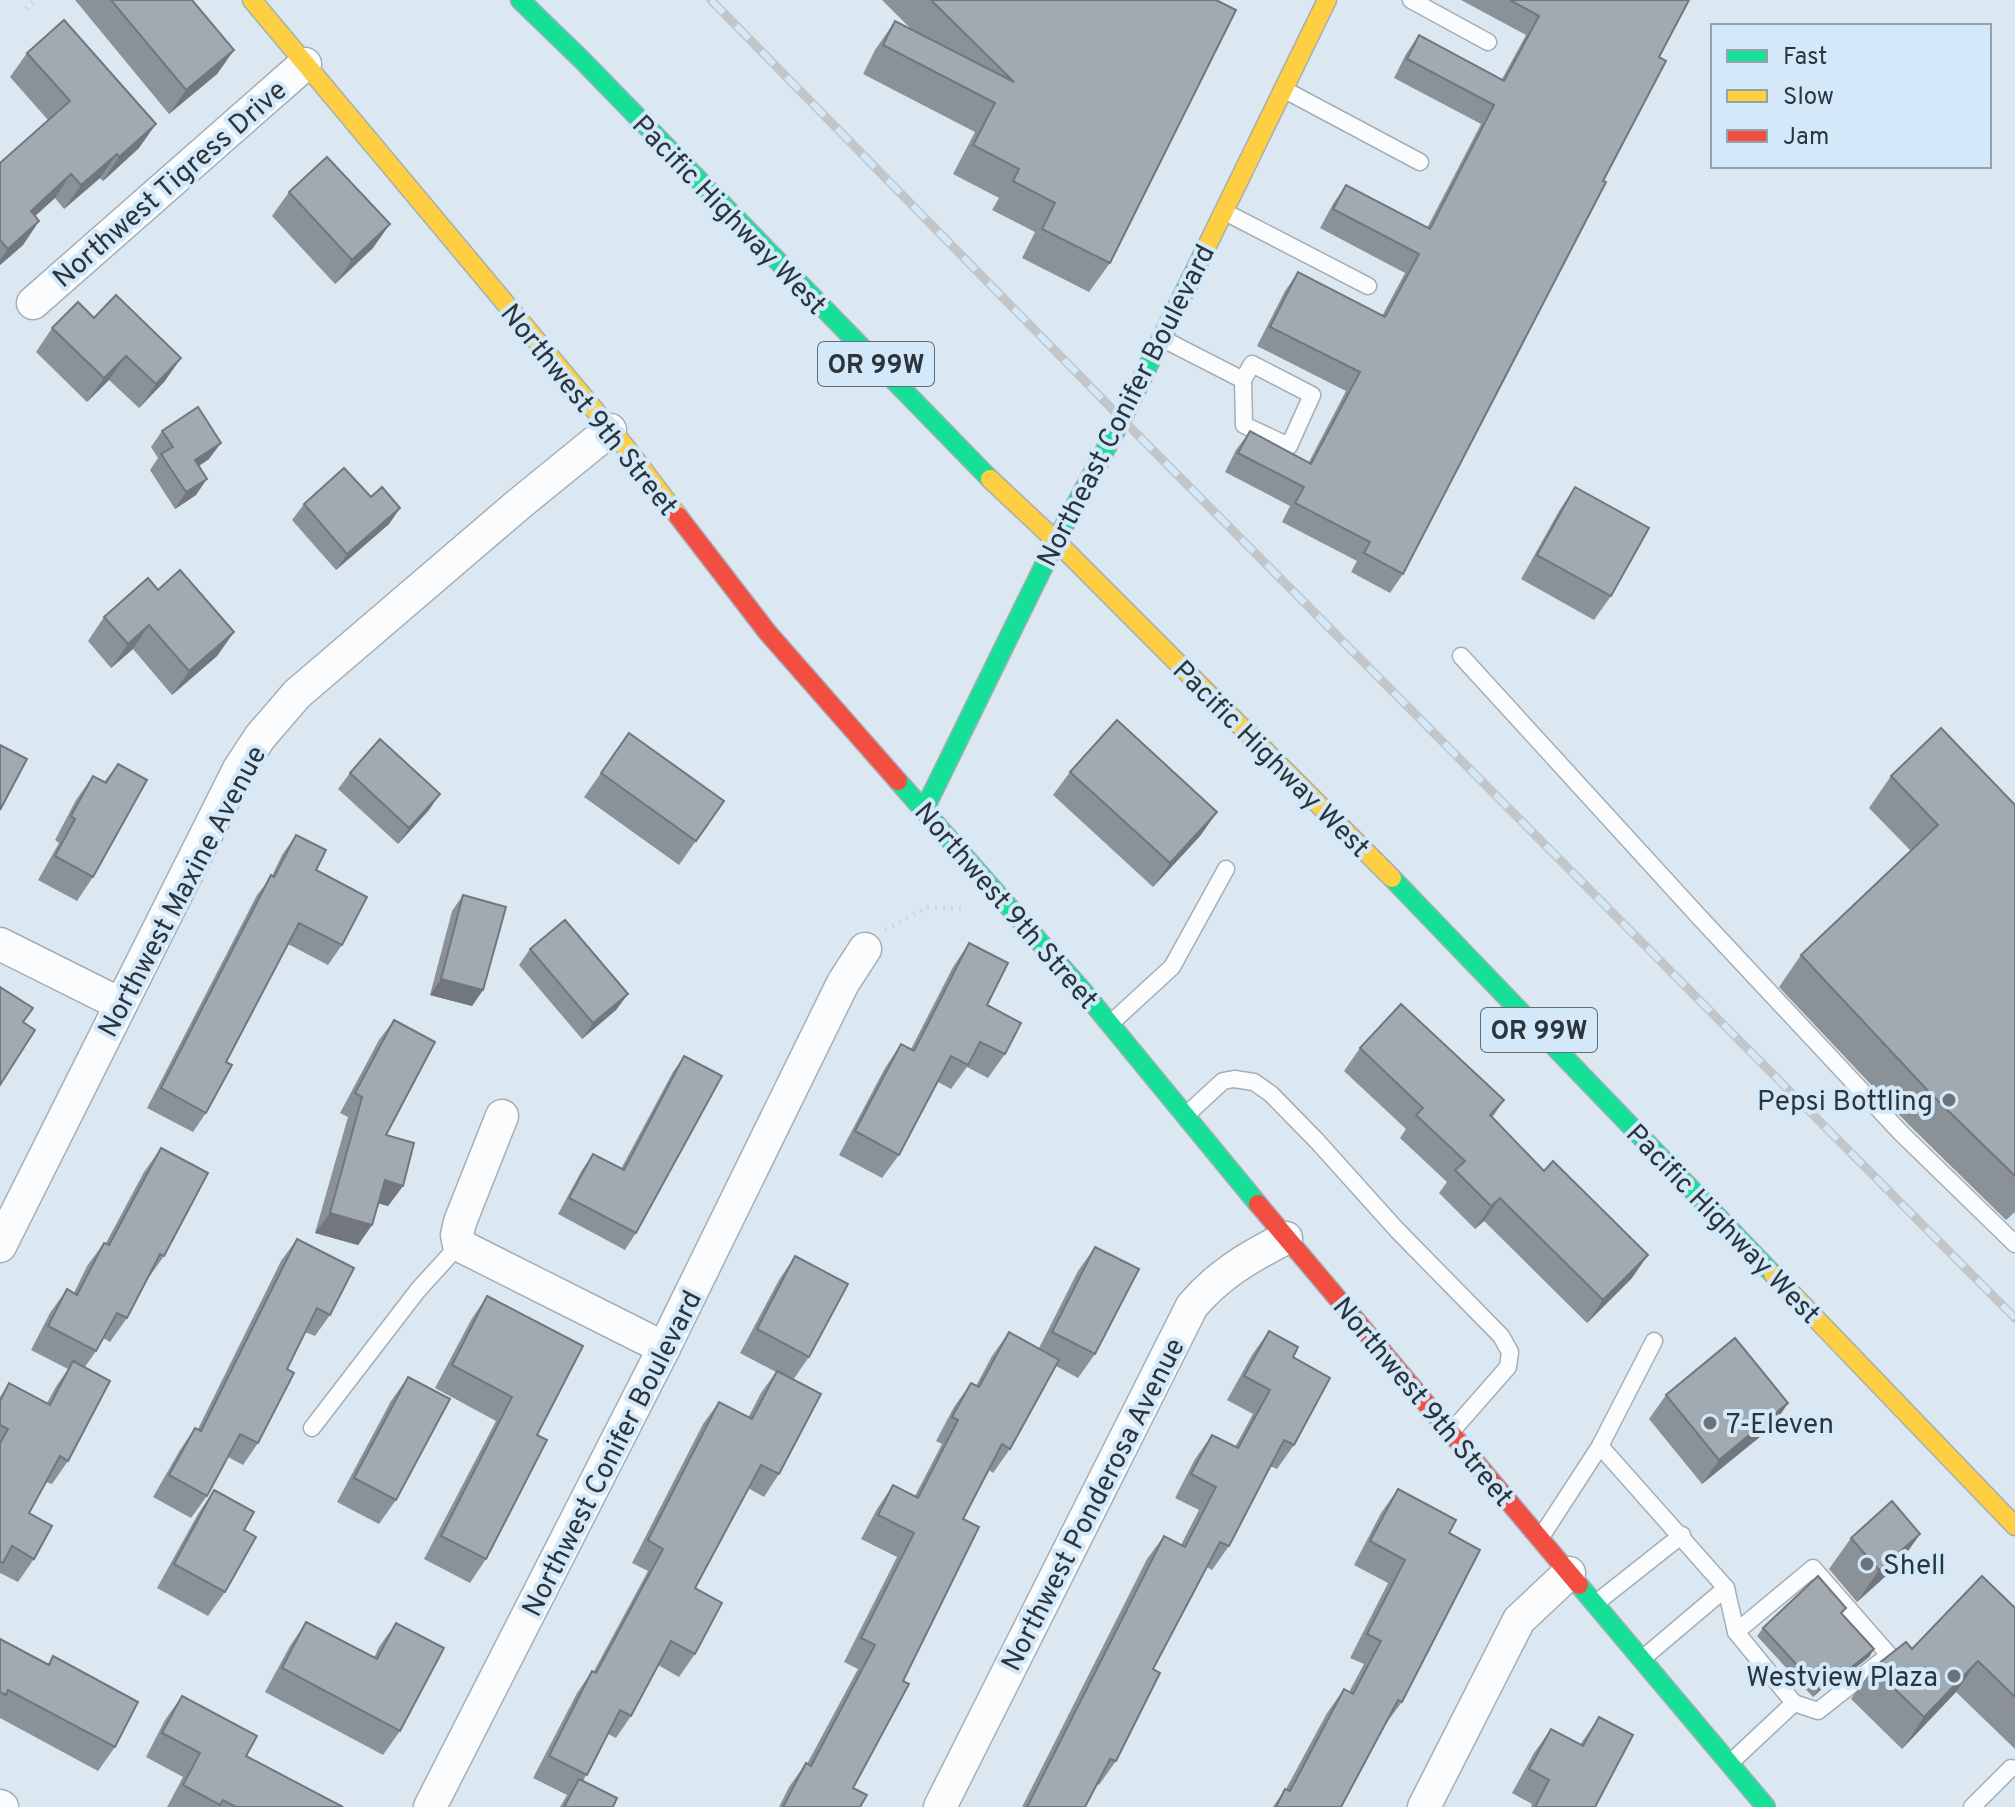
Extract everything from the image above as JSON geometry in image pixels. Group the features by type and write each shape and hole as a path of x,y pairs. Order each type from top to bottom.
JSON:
{"main road":[{"name":"Northwest 9th Street","path":"252,0 610,430 768,633 1110,1024 1729,1764 1743,1791 1766,1807"},
{"name":"Pacific Highway West","path":"520,0 971,461 1056,541 1443,929 2015,1526"},
{"name":"Northeast Conifer Boulevard","path":"924,810 1056,541 1122,419 1327,0"}],"street":[{"name":"Northwest Tigress Drive","path":"33,303 305,64"},
{"name":"Northwest Maxine Avenue","path":"0,1246 239,769 260,737 297,694 610,430"},
{"path":"0,944 120,1004"},
{"name":"Northwest Conifer Boulevard","path":"430,1807 664,1348 843,983 865,949"},
{"path":"502,1116 460,1222 457,1235 459,1245 664,1348"},
{"name":"Northwest Ponderosa Avenue","path":"940,1807 1192,1306 1210,1285 1242,1260 1286,1238"},
{"path":"1424,1807 1519,1620 1569,1573"}],"lane":[{"path":"1411,0 1488,42"},
{"path":"1284,89 1420,162"},
{"path":"1224,211 1368,286"},
{"path":"1161,338 1243,380"},
{"path":"1252,364 1312,395 1289,446 1244,425 1243,380 1252,364"},
{"path":"1461,656 1880,1110 2015,1244"},
{"path":"1110,1024 1172,967 1226,869"},
{"path":"1185,1116 1223,1081 1254,1082 1271,1094 1317,1141 1397,1230 1501,1336 1510,1352 1508,1367 1450,1433"},
{"path":"312,1428 418,1290 459,1245"},
{"path":"1540,1539 1600,1446 1654,1341"},
{"path":"1600,1446 1726,1588 1736,1632 1794,1703 1818,1711 1889,1655 1813,1568 1736,1632"},
{"path":"1595,1604 1682,1535"},
{"path":"1641,1660 1726,1588"},
{"path":"1729,1764 1794,1703"},
{"path":"1972,1807 2011,1768"}],"path":[{"path":"26,9 35,0"},
{"path":"865,949 890,925 927,907 961,909 999,894"}],"building":[{"path":"111,0 192,0 234,50 186,90"},
{"path":"931,0 1216,0 1236,10 1110,263 1042,229 1055,203 1013,181 1019,169 973,145 995,103 883,45 895,21 1014,82"},
{"path":"1510,0 1689,0 1659,57 1666,61 1603,181 1606,182 1403,574 1364,553 1370,542 1295,503 1304,487 1238,453 1250,431 1311,464 1360,372 1270,327 1298,272 1385,317 1419,254 1333,209 1346,185 1430,229 1494,105 1407,59 1419,35 1504,81 1539,16"},
{"path":"64,20 156,124 81,185 71,174 31,211 39,221 8,249 0,240 0,163 70,101 27,53"},
{"path":"327,157 390,224 352,260 289,192"},
{"path":"116,295 181,358 156,384 126,356 104,378 52,328 78,302 94,318"},
{"path":"198,407 221,443 195,460 207,479 186,492 161,454 173,447 162,431"},
{"path":"344,468 371,497 382,487 400,508 347,554 304,504"},
{"path":"1575,487 1649,528 1611,596 1537,555"},
{"path":"180,570 234,632 189,671 149,625 128,644 104,617 148,578 158,590"},
{"path":"1117,720 1217,812 1170,863 1070,772"},
{"name":"Pepsi Bottling","path":"1941,728 2015,805 2015,1176 1931,1094 1801,955 1938,825 1891,776"},
{"path":"629,733 724,801 696,841 601,773"},
{"path":"380,739 440,794 409,828 350,773"},
{"path":"0,745 27,759 0,810"},
{"path":"118,764 147,780 93,877 55,856 75,819 71,816 93,776 106,783"},
{"path":"296,835 326,850 316,870 367,897 342,945 299,923 226,1062 232,1065 206,1113 161,1088 271,875 274,877"},
{"path":"463,895 506,907 483,990 441,979"},
{"path":"565,920 628,994 593,1023 530,949"},
{"path":"969,943 1008,963 987,1005 1021,1023 1005,1054 980,1042 968,1065 951,1056 899,1155 855,1131 901,1044 914,1051"},
{"path":"0,987 33,1008 23,1022 35,1030 0,1085"},
{"path":"1401,1004 1504,1100 1490,1115 1544,1171 1553,1161 1648,1255 1603,1300 1500,1198 1491,1206 1455,1170 1465,1161 1416,1115 1423,1108 1360,1048"},
{"path":"394,1020 435,1042 386,1135 414,1143 403,1186 385,1180 372,1225 330,1213 362,1097 355,1093"},
{"path":"684,1056 722,1076 636,1233 569,1198 593,1154 624,1170"},
{"path":"161,1148 208,1173 164,1256 160,1254 127,1318 117,1313 96,1351 48,1326 67,1289 77,1295 104,1243 109,1245"},
{"path":"297,1239 354,1268 330,1315 317,1308 287,1369 294,1373 258,1443 240,1434 207,1496 169,1475 195,1428 201,1431"},
{"path":"1095,1247 1139,1269 1095,1354 1052,1332"},
{"path":"795,1256 848,1284 809,1357 757,1329"},
{"path":"487,1296 583,1346 537,1435 547,1440 486,1559 441,1536 512,1397 452,1365"},
{"path":"1269,1331 1298,1347 1293,1357 1330,1378 1294,1445 1284,1440 1229,1546 1220,1542 1153,1669 1160,1673 1116,1761 1110,1759 1085,1807 1027,1807 1164,1536 1185,1547 1216,1487 1191,1474 1212,1435 1238,1448 1270,1390 1244,1376"},
{"path":"1009,1332 1059,1360 1010,1449 1002,1444 963,1519 979,1527 903,1681 909,1684 853,1788 867,1795 860,1807 783,1807 806,1763 811,1766 875,1645 861,1638 914,1533 878,1515 893,1485 918,1498 958,1420 952,1417 971,1383 979,1387"},
{"name":"7-Eleven","path":"1735,1338 1788,1403 1719,1460 1666,1395"},
{"path":"73,1361 110,1381 68,1461 60,1456 29,1513 52,1526 34,1559 12,1546 3,1563 0,1562 0,1443 8,1429 0,1425 0,1401 9,1383 50,1405"},
{"path":"777,1371 821,1394 779,1474 761,1465 695,1588 722,1603 695,1654 671,1641 631,1716 620,1710 587,1775 549,1756 592,1671 596,1673 663,1549 648,1540 719,1402 752,1419"},
{"path":"408,1377 450,1399 396,1500 354,1478"},
{"path":"1398,1489 1456,1520 1449,1533 1480,1550 1402,1702 1398,1700 1341,1807 1276,1807 1285,1789 1290,1791 1344,1689 1353,1694 1381,1641 1367,1634 1405,1560 1370,1541"},
{"path":"214,1490 254,1512 244,1530 256,1537 225,1592 174,1564"},
{"path":"1892,1501 1920,1534 1879,1570 1851,1538"},
{"name":"Shell","path":"1818,1576 1846,1608 1841,1613 1874,1649 1841,1676 1837,1672 1819,1689 1763,1628"},
{"path":"1982,1576 2015,1608 2015,1697 1978,1661 1924,1717 1873,1668 1906,1642 1912,1649"},
{"path":"306,1622 377,1659 396,1623 444,1648 400,1731 282,1668"},
{"path":"0,1639 49,1665 53,1656 138,1702 115,1747 8,1690 6,1695 0,1692"},
{"path":"182,1696 257,1736 246,1756 343,1807 236,1807 223,1800 220,1805 183,1785 200,1753 162,1733"},
{"path":"1599,1717 1633,1735 1595,1807 1535,1807 1549,1780 1529,1769 1551,1729 1583,1746"},
{"path":"579,1779 617,1798 613,1807 564,1807"}],"railway":[{"path":"711,0 1122,419 2015,1318"}],"traffic: fast":[{"path":"520,0 990,479"},
{"path":"924,810 1056,541 1122,419 1203,254"},
{"path":"898,781 1082,990 1258,1204"},
{"path":"1392,878 1773,1274"},
{"path":"1579,1585 1766,1807"}],"traffic: slow":[{"path":"252,0 628,450 678,516"},
{"path":"1203,254 1327,0"},
{"path":"990,479 1056,541 1392,878"},
{"path":"1773,1274 2015,1526"}],"traffic: jam":[{"path":"678,516 768,633 898,781"},
{"path":"1258,1204 1579,1585"}],"place":[{"name":"Pepsi Bottling","path":"1949,1100"},
{"name":"7-Eleven","path":"1710,1423"},
{"name":"Shell","path":"1867,1564"},
{"name":"Westview Plaza","path":"1954,1676"}]}
